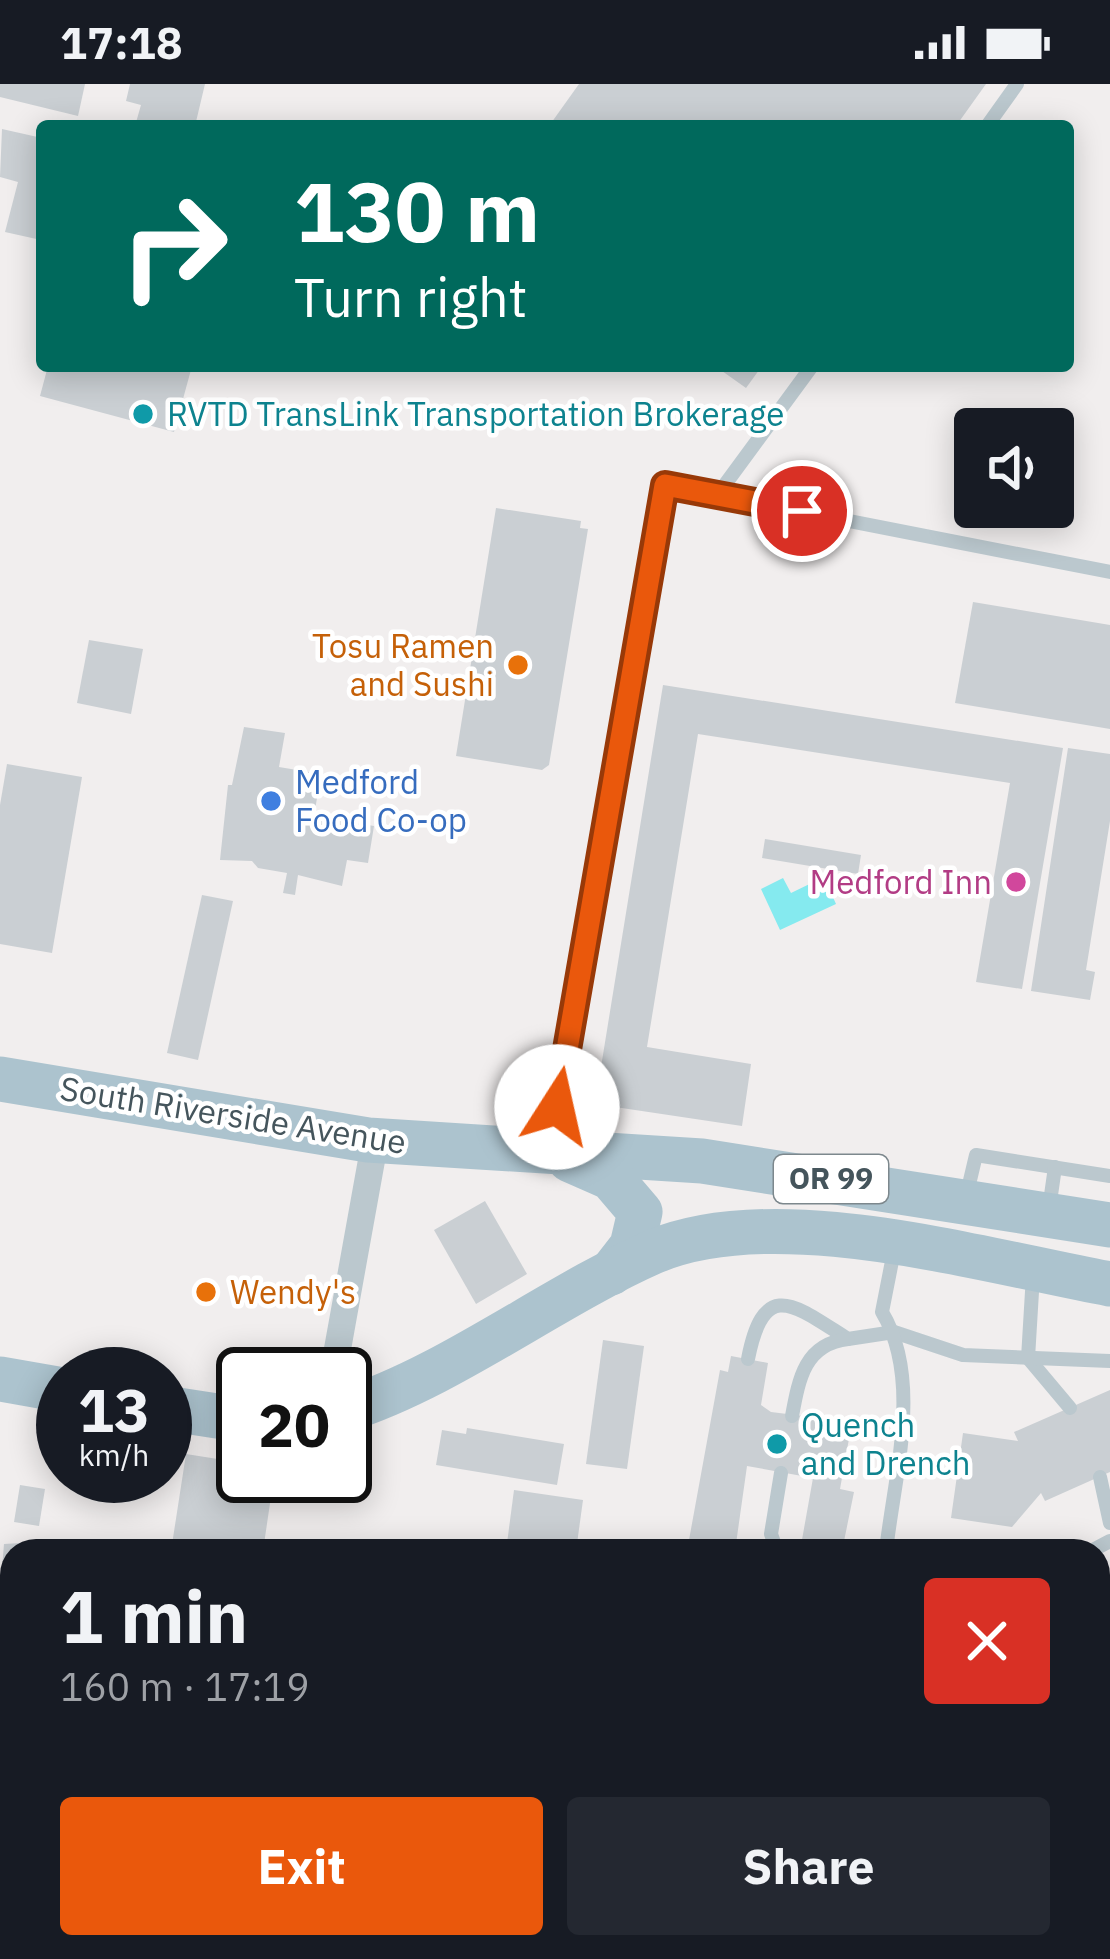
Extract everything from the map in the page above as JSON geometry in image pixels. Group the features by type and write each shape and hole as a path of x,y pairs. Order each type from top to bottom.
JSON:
{"main road":[{"name":"South Riverside Avenue","path":"0,1078 375,1141 702,1162 1110,1225"},
{"path":"550,1151 611,1178 640,1212 632,1246 611,1273"},
{"name":"OR 99","path":"372,1396 611,1273 710,1234 804,1230 1110,1284"},
{"path":"0,1379 36,1385"}],"street":[{"path":"338,1347 375,1141"}],"lane":[{"path":"991,120 1017,84"},
{"path":"718,494 808,372"},
{"path":"550,1151 665,485 1110,572"},
{"path":"964,1201 976,1154 1110,1176"},
{"path":"1048,1214 1054,1167"},
{"path":"887,1539 904,1393 894,1332 882,1312 895,1246"},
{"path":"1034,1270 1028,1358 1070,1408"},
{"path":"748,1359 755,1322 765,1309 779,1305 806,1313 848,1339"},
{"path":"792,1416 809,1356 829,1341 894,1332 963,1355 1110,1361"},
{"path":"773,1539 781,1473"},
{"path":"1100,1477 1110,1523"}],"water":[{"path":"824,877 836,904 780,930 761,889 783,878 791,893"}],"building":[{"path":"0,84 85,84 78,116 0,97"},
{"path":"130,84 205,84 196,120 137,120 141,105 126,101"},
{"path":"579,84 986,84 960,120 553,120"},
{"path":"2,129 36,137 36,239 5,232 18,182 0,177"},
{"name":"RVTD TransLink Transportation Brokerage","path":"46,372 190,372 174,432 40,396"},
{"path":"723,372 758,372 746,388"},
{"path":"496,508 581,521 580,528 588,529 549,765 542,770 456,756"},
{"path":"973,602 1110,625 1110,729 955,703"},
{"path":"89,640 143,649 131,714 77,703"},
{"name":"Medford Inn","path":"663,685 1063,748 1022,989 976,982 1010,783 698,734 647,1047 751,1064 742,1126 595,1104"},
{"name":"Medford Food Co-op","path":"244,727 285,733 279,767 321,774 314,816 374,826 368,863 347,860 342,886 298,875 295,895 283,893 287,873 258,868 252,861 220,860 228,785 232,785"},
{"name":"Medford Inn","path":"1068,748 1110,754 1110,821 1086,970 1095,972 1090,1000 1031,991"},
{"path":"7,764 82,777 52,953 0,944 0,805"},
{"path":"765,839 861,855 858,874 762,858"},
{"path":"202,895 233,901 198,1060 167,1053"},
{"path":"485,1201 527,1274 476,1304 434,1230"},
{"path":"603,1340 644,1346 627,1469 586,1464"},
{"name":"Quench and Drench","path":"731,1356 768,1363 761,1405 771,1412 852,1422 840,1489 854,1492 844,1539 802,1539 813,1478 747,1466 737,1539 689,1539 720,1370 728,1372"},
{"path":"1110,1390 1110,1472 1045,1501 1041,1493 1012,1527 951,1518 963,1433 1018,1441 1014,1432"},
{"path":"467,1428 564,1444 557,1485 436,1465 442,1430 466,1434"},
{"path":"192,1455 216,1459 216,1503 270,1503 265,1539 173,1539 178,1503 192,1503"},
{"path":"20,1485 36,1488 36,1503 43,1503 39,1526 14,1522"},
{"path":"514,1490 583,1500 578,1539 508,1539"}],"place":[{"name":"RVTD TransLink Transportation Brokerage","path":"143,414"},
{"name":"Tosu Ramen and Sushi","path":"518,665"},
{"name":"Medford Food Co-op","path":"271,801"},
{"name":"Medford Inn","path":"1016,882"},
{"name":"Wendy's","path":"206,1292"},
{"name":"Quench and Drench","path":"777,1444"}],"route":[{"path":"557,1107 665,485 802,511"}]}
